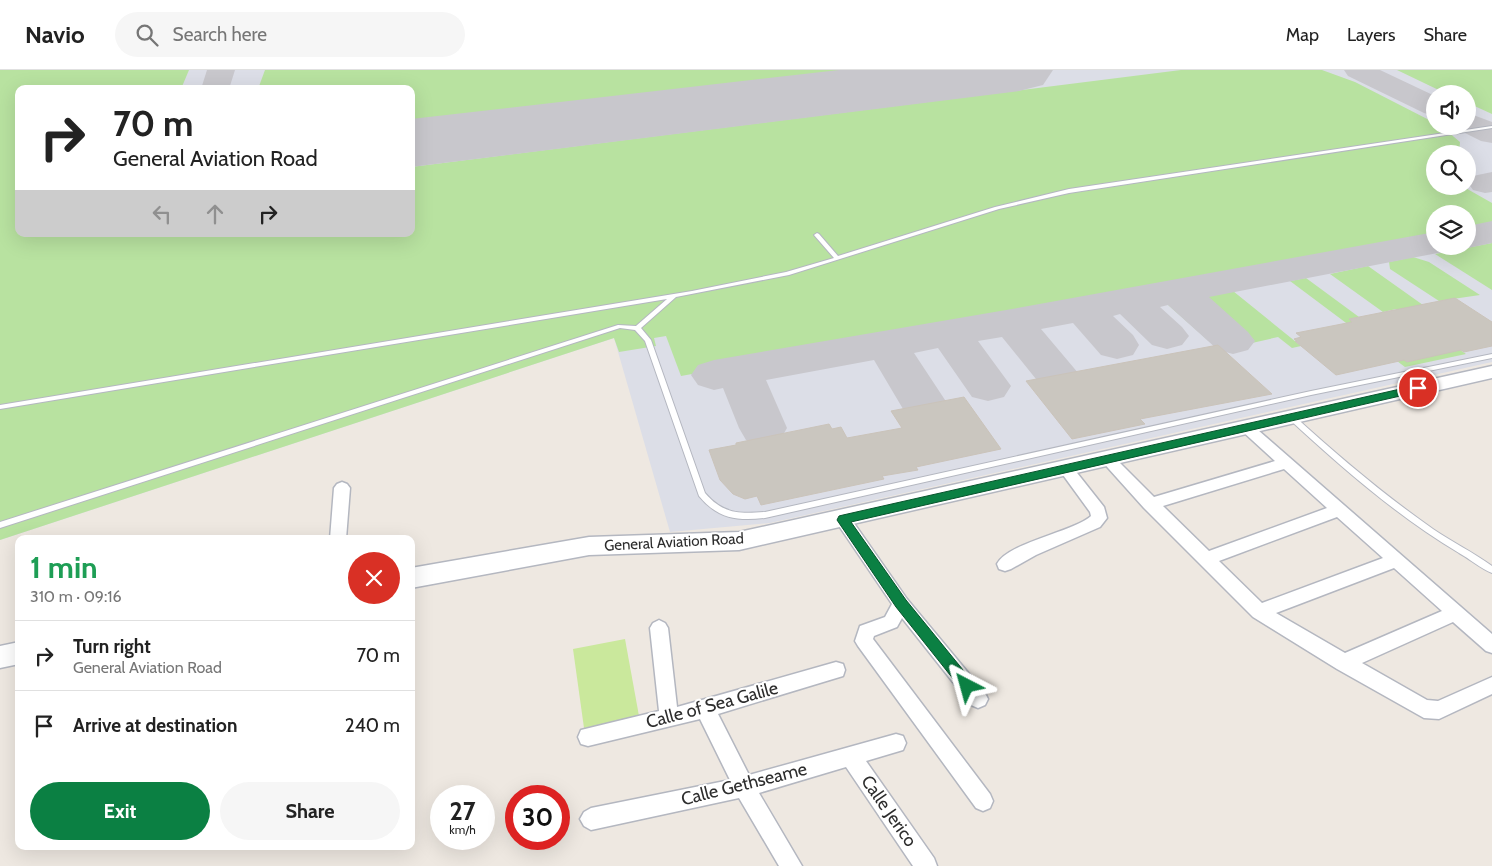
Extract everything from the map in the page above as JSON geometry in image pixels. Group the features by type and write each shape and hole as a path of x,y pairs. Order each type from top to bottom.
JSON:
{"main road":[{"name":"General Aviation Road","path":"415,577 589,546 739,542 1107,460 1290,416 1492,372"},
{"path":"0,657 15,654"}],"street":[{"path":"1246,427 1492,645"},
{"path":"1107,460 1259,612 1343,663 1424,709 1439,710 1492,685"},
{"path":"1150,504 1288,463"},
{"path":"1005,564 1030,550 1094,524 1099,518 1098,511 1065,468"},
{"path":"338,535 342,488"},
{"path":"1206,559 1340,509"},
{"path":"843,520 901,604 978,699"},
{"path":"1259,612 1397,560"},
{"path":"901,604 891,622 866,631 864,641 983,801"},
{"path":"1343,663 1456,612"},
{"path":"658,628 669,718"},
{"name":"Calle of Sea Galile","path":"588,737 705,709 836,670"},
{"path":"705,709 744,787 789,866"},
{"name":"Calle Gethseame","path":"591,819 744,787 896,743"},
{"name":"Calle Jerico","path":"851,757 926,866"}],"lane":[{"path":"0,407 673,297 787,274 997,208 1069,191 1492,127"},
{"path":"817,235 837,258"},
{"path":"637,328 673,297"},
{"path":"0,524 607,328 620,326 637,328 648,340 702,494 719,511 734,516 748,517 765,515 1311,393 1492,356"},
{"path":"1290,416 1356,475 1392,503 1432,532 1477,558 1492,570"}],"shaded area":[{"path":"0,70 1492,70 1492,362 770,523 670,532 614,338 0,540"}],"green space":[{"path":"0,70 189,70 183,85 15,85 15,237 415,237 415,166 1181,70 1322,70 1355,82 1426,118 1426,135 1452,135 1460,142 1460,145 1426,145 1426,195 1476,194 1492,203 1492,229 1476,232 1476,205 1426,205 1426,241 681,376 666,336 654,338 656,346 619,352 614,338 0,540"},
{"path":"265,70 857,70 415,122 415,85 259,85"},
{"path":"1397,70 1492,70 1492,114 1476,107 1476,85 1428,85"},
{"path":"1492,243 1492,290 1437,255 1476,255 1476,246"},
{"path":"1413,257 1429,262 1480,295 1439,301 1390,269 1389,262"},
{"path":"1368,266 1423,305 1402,310 1466,354 1405,367 1290,281 1306,278 1359,317 1349,319 1407,362 1455,350 1396,309 1383,312 1330,274"},
{"path":"1233,291 1301,346 1292,348 1278,337 1252,343 1249,341 1240,342 1191,299"},
{"path":"1180,301 1212,329 1210,342 1167,304"},
{"path":"625,639 639,716 584,728 573,649"}],"building":[{"path":"1455,298 1492,322 1492,346 1464,352 1461,350 1407,362 1404,360 1336,375 1294,339 1301,337 1296,333 1352,322 1349,319"},
{"path":"1218,345 1272,394 1140,419 1145,424 1072,439 1026,381"},
{"path":"964,397 1001,449 916,467 918,470 882,476 884,479 761,505 757,496 745,499 733,494 720,480 709,450 829,424 832,429 841,427 847,438 902,428 891,411"}],"taxiway":[{"path":"216,85 221,70"},
{"path":"1358,70 1426,103"},
{"path":"1476,126 1492,134"},
{"path":"1485,183 1492,182"},
{"path":"1476,235 1492,232"},
{"path":"1177,291 1426,245"},
{"path":"1129,300 1177,291"},
{"path":"1177,291 1233,341"},
{"path":"1012,322 1129,300"},
{"path":"1129,300 1167,336"},
{"path":"1083,309 1117,345"},
{"path":"949,333 1012,322"},
{"path":"1012,322 1056,374"},
{"path":"714,375 949,333"},
{"path":"949,333 988,386"},
{"path":"887,345 923,403"},
{"path":"739,371 763,428"}],"runway":[{"path":"415,143 1019,70"}],"route":[{"path":"967,686 901,604 843,520 1418,388"}]}
